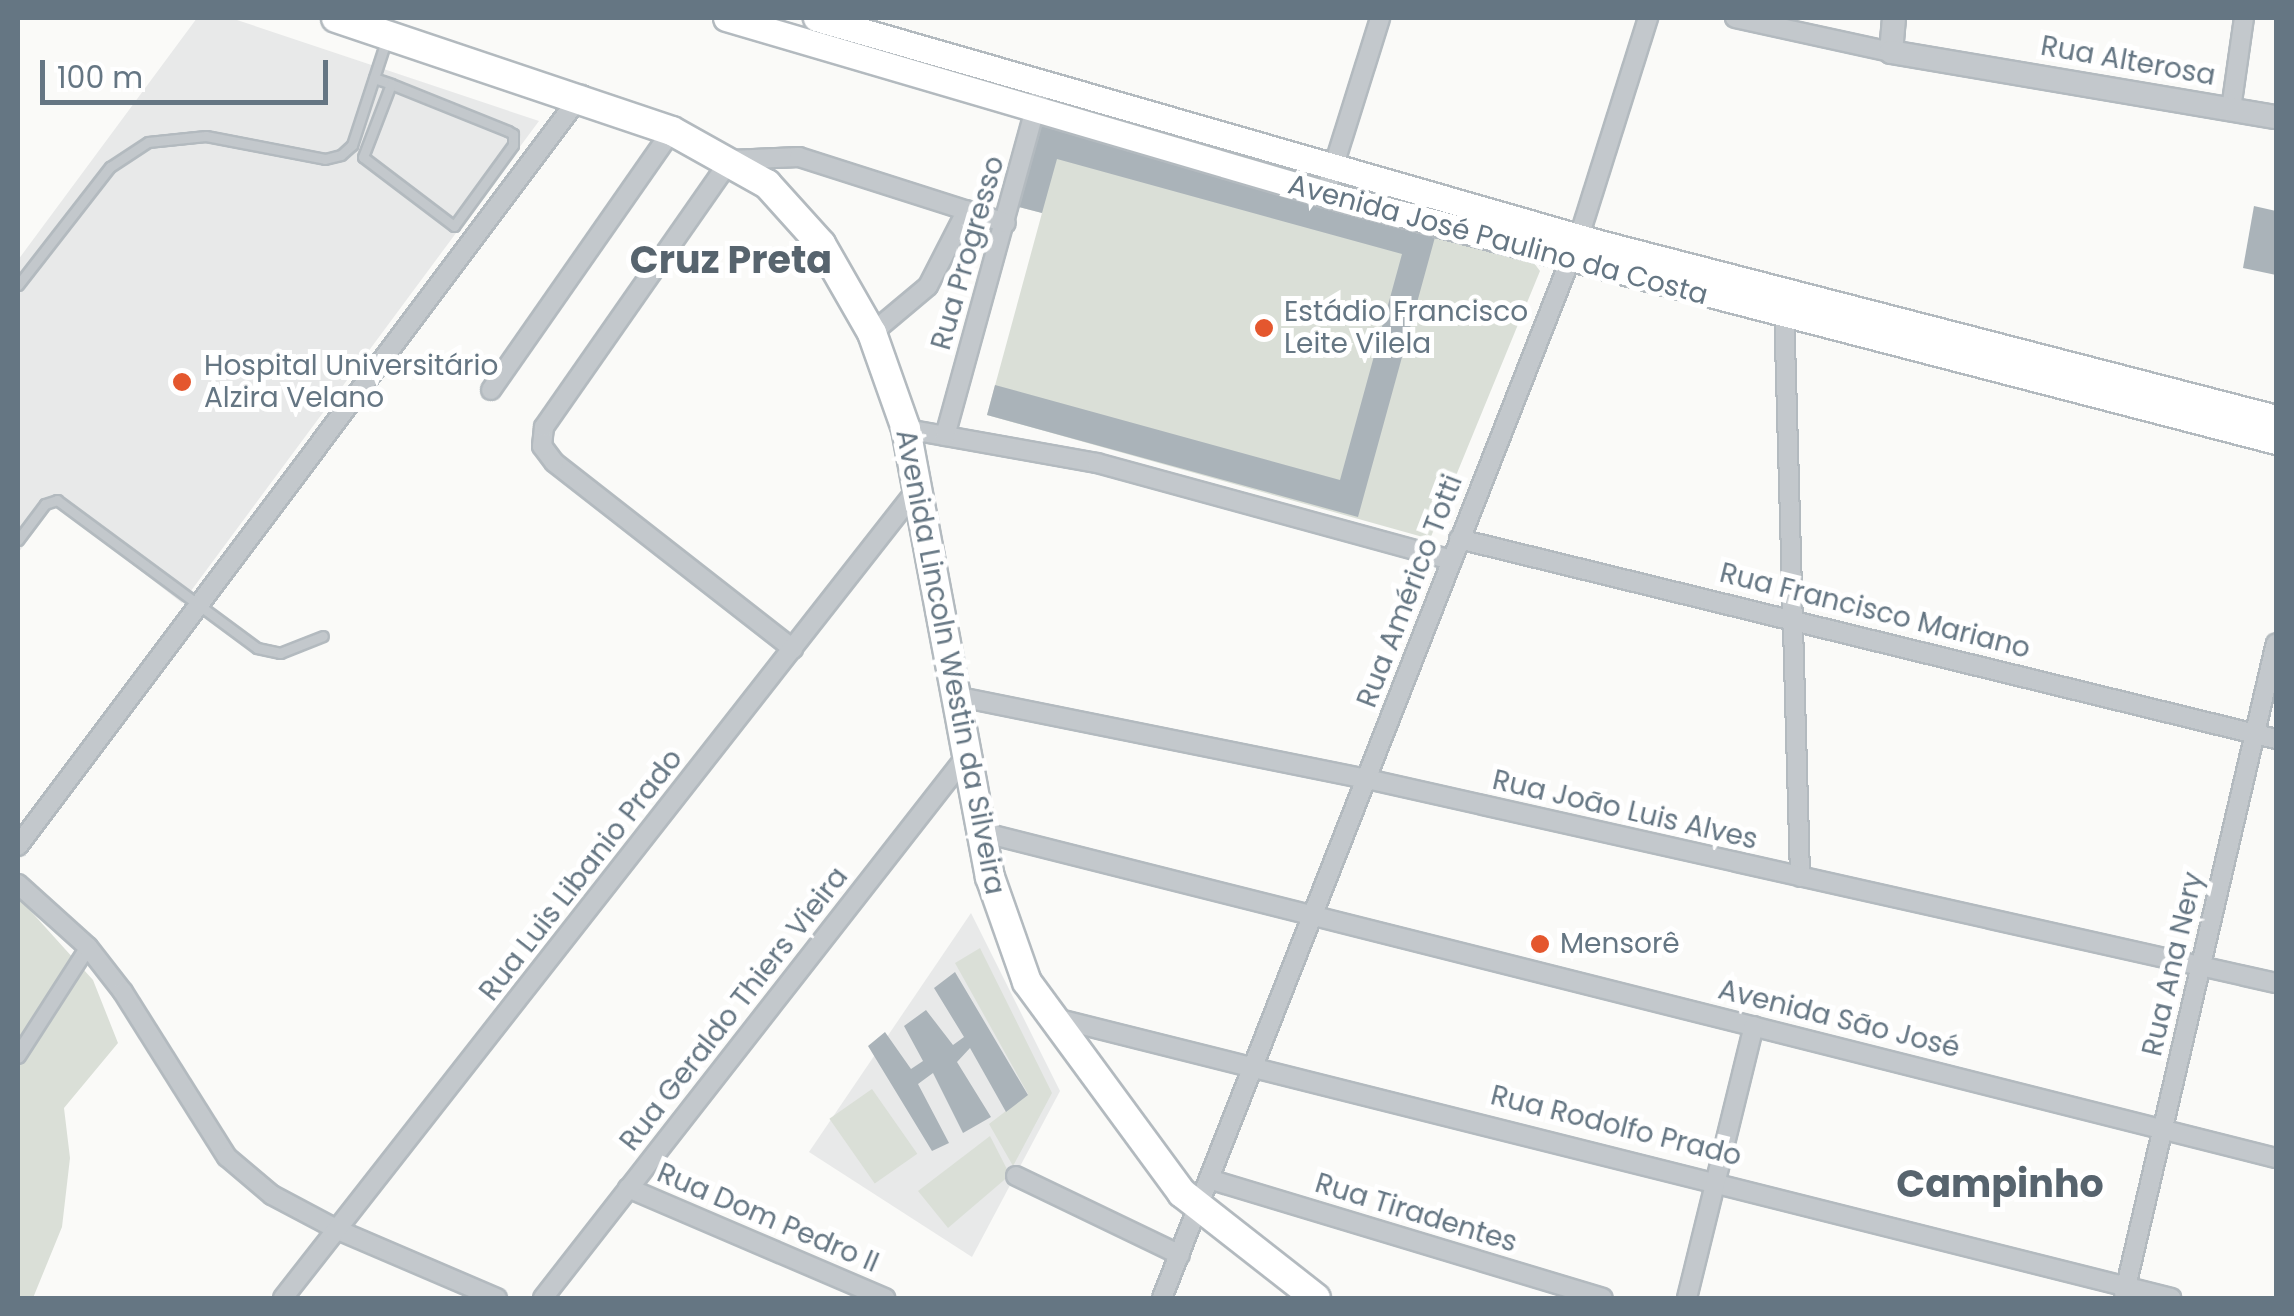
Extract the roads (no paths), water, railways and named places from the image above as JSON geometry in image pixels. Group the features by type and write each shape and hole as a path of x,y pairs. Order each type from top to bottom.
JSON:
{"main road":[{"name":"Avenida Lincoln Westin da Silveira","path":"336,18 392,26 672,131 768,184 821,244 872,333 906,429 921,484 981,832 1003,922 1046,1016 1127,1126 1200,1212 1316,1298"},
{"name":"Avenida José Paulino da Costa","path":"726,18 1036,110 1329,182 2156,399 2276,441"},
{"name":"Avenida José Paulino da Costa","path":"816,18 1041,84 1329,182"},
{"name":"Avenida José Paulino da Costa","path":"2156,399 2276,418"}],"street":[{"path":"1329,182 1380,18"},
{"name":"Rua Américo Totti","path":"1180,1255 1259,1064 1574,248 1648,18"},
{"name":"Rua Alterosa","path":"1735,18 1891,52 2276,117"},
{"path":"1891,52 1894,18"},
{"path":"2231,108 2244,18"},
{"name":"Rua Progresso","path":"945,436 1041,84"},
{"path":"18,846 202,609 581,95"},
{"path":"491,390 672,131"},
{"path":"792,649 542,446 553,412 730,160 799,157 1006,223"},
{"path":"872,333 934,278 967,210"},
{"path":"1784,303 1800,877"},
{"path":"906,429 1166,479 1452,560"},
{"name":"Rua Luis Libanio Prado","path":"283,1298 921,484"},
{"name":"Rua Francisco Mariano","path":"1459,539 2267,736"},
{"name":"Rua Ana Nery","path":"2125,1293 2200,966 2267,736 2276,643"},
{"name":"Rua João Luis Alves","path":"960,697 1367,780 2276,983"},
{"name":"Rua Geraldo Thiers Vieira","path":"543,1298 968,754"},
{"name":"Avenida São José","path":"981,832 2276,1158"},
{"path":"18,884 88,947 227,1157 272,1195 338,1230 498,1298"},
{"path":"18,1056 88,947"},
{"name":"Rua Rodolfo Prado","path":"1046,1016 1259,1064 1717,1180 2125,1293 2171,1298"},
{"path":"1686,1298 1754,1026"},
{"path":"1016,1176 1180,1255 1162,1298"},
{"name":"Rua Tiradentes","path":"1212,1180 1603,1298"},
{"name":"Rua Dom Pedro II","path":"628,1188 886,1298"}],"lane":[{"path":"18,286 128,151 191,135 325,159 341,155 352,146 392,26"},
{"path":"374,78 391,84 513,134 454,226 363,158 391,84"},
{"path":"18,540 44,504 64,502 202,609 268,652 323,636"}],"place":[{"name":"Estádio Francisco Leite Vilela","path":"1264,328"},
{"name":"Hospital Universitário Alzira Velano","path":"182,382"},
{"name":"Mensorê","path":"1540,944"}],"district":[{"name":"Cruz Preta","path":"731,260"},
{"name":"Campinho","path":"2000,1184"}]}
